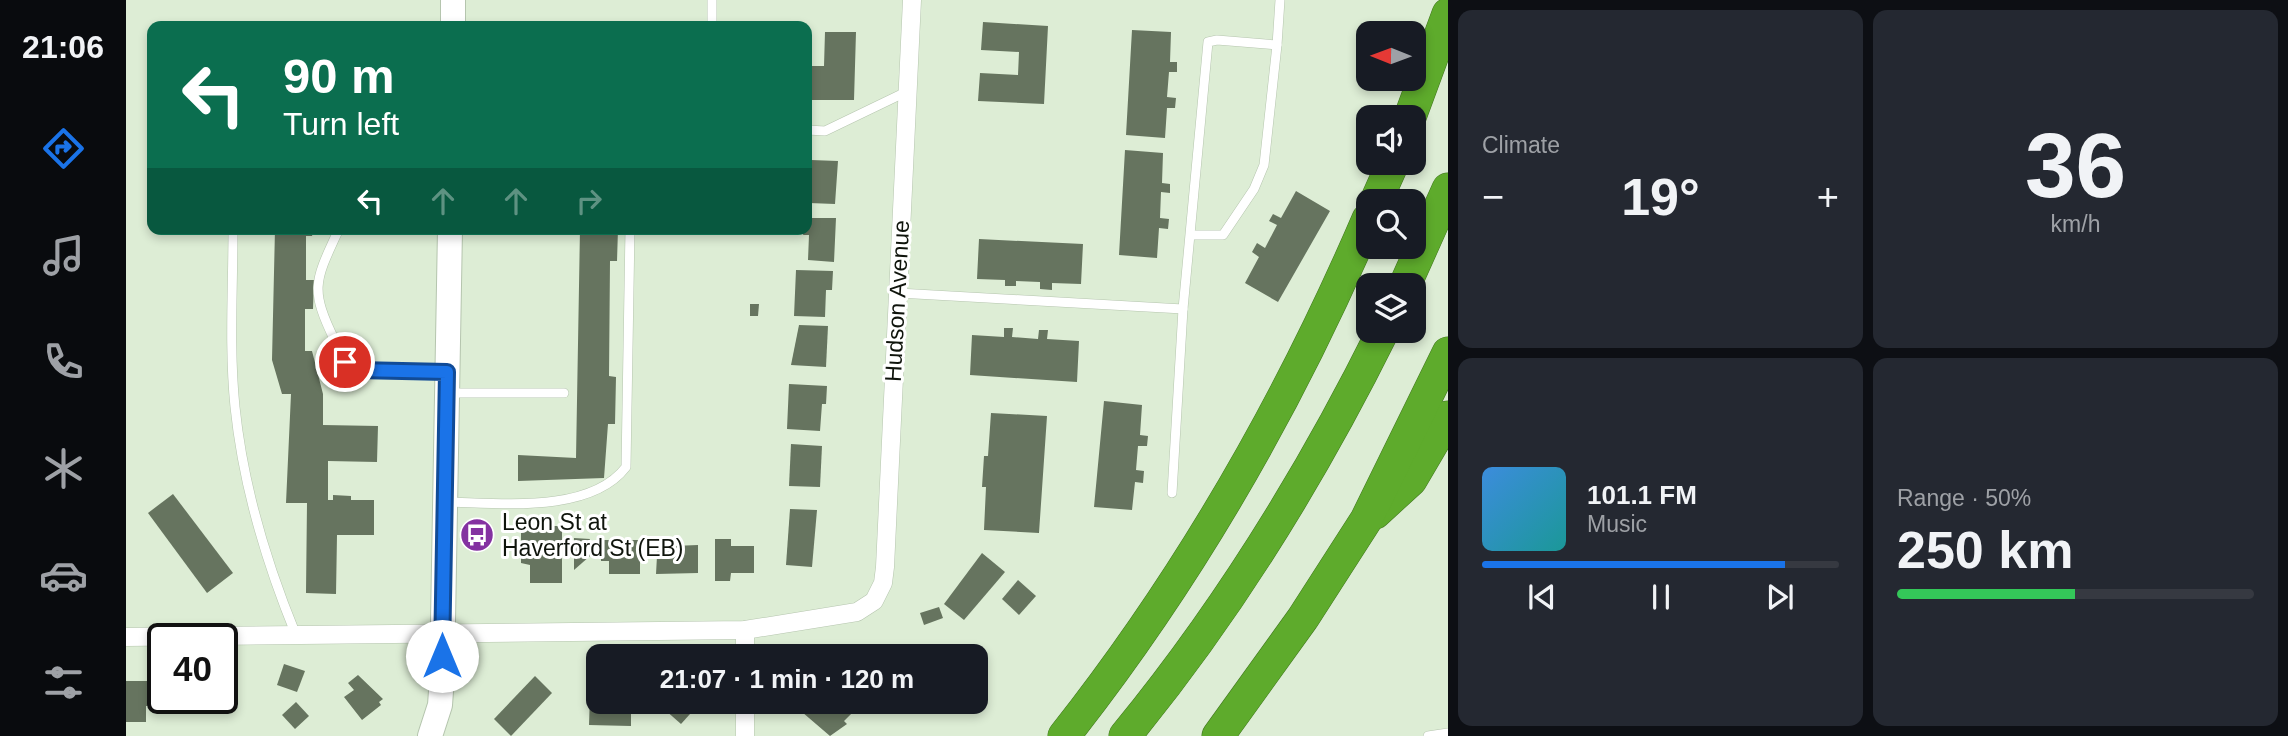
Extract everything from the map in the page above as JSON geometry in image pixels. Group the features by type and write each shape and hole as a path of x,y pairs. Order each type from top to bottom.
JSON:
{"highway":[{"path":"1414,105 1448,14"},
{"path":"1410,273 1448,189"},
{"path":"1064,736 1181,571 1267,430 1303,362 1356,245"},
{"path":"1125,736 1162,691 1230,595 1291,501 1377,343"},
{"path":"1218,736 1303,618 1366,520 1448,353"},
{"path":"1366,520 1411,480 1448,417"}],"street":[{"path":"453,0 453,21"},
{"name":"Hudson Avenue","path":"745,630 857,612 874,601 883,583 912,0"},
{"path":"430,736 440,705 450,235"},
{"path":"126,637 745,630 745,644"},
{"path":"745,714 745,736"}],"lane":[{"path":"712,0 712,21"},
{"path":"1192,235 1223,235 1254,189 1264,165 1280,0"},
{"path":"1172,494 1183,309 1208,42 1217,40 1277,45"},
{"path":"812,130 825,131 908,91"},
{"path":"233,235 235,405 245,478 265,548 296,636"},
{"path":"336,235 318,272 316,292 319,309 345,362 357,370 565,393"},
{"path":"445,502 543,502 577,497 602,489 616,480 626,467 630,235"},
{"path":"898,293 1183,309"},
{"path":"1428,736 1448,733"}],"building":[{"path":"983,22 1048,26 1044,104 978,101 980,73 1018,75 1019,52 981,50"},
{"path":"1132,30 1171,32 1170,62 1177,62 1177,72 1169,72 1167,97 1176,98 1175,108 1167,108 1165,138 1126,135"},
{"path":"825,32 856,32 854,100 812,100 812,66 824,66"},
{"path":"1125,150 1163,153 1162,183 1170,184 1170,193 1161,192 1160,218 1169,219 1168,229 1159,228 1157,258 1119,255"},
{"path":"812,160 838,161 835,204 812,203"},
{"path":"1296,191 1330,211 1278,302 1245,283 1259,257 1252,252 1257,243 1265,248 1277,225 1269,221 1273,214 1281,218"},
{"path":"812,218 836,218 834,262 808,260"},
{"path":"275,235 312,235 306,236 306,280 314,280 313,309 305,309 305,351 312,351 323,394 323,425 378,426 377,462 328,461 328,500 333,500 333,495 351,496 351,500 374,500 374,535 337,535 336,594 306,593 307,503 286,503 291,394 282,394 272,360"},
{"path":"580,235 618,235 617,261 610,261 609,376 616,377 615,424 608,424 604,478 518,481 518,455 576,458"},
{"path":"979,239 1083,244 1081,284 1052,283 1052,290 1040,289 1040,282 1016,281 1016,286 1005,286 1005,280 977,279"},
{"path":"796,270 833,271 832,290 826,290 825,317 794,316"},
{"path":"750,304 759,304 758,316 750,316"},
{"path":"799,325 828,326 826,367 791,365"},
{"path":"1004,328 1013,328 1012,337 1038,339 1039,330 1048,330 1047,339 1079,341 1077,382 970,375 972,335 1004,337"},
{"path":"789,384 827,386 826,404 822,404 820,431 787,429"},
{"path":"1104,401 1142,405 1140,435 1148,436 1147,446 1138,446 1136,470 1144,471 1143,483 1135,482 1132,510 1094,507"},
{"path":"991,413 1047,416 1039,533 984,530 986,487 982,487 984,456 988,456"},
{"path":"791,444 822,446 820,487 789,486"},
{"path":"173,494 233,573 207,593 148,513"},
{"path":"790,509 817,510 812,567 786,565"},
{"path":"521,526 562,526 562,583 530,583 530,565 521,563"},
{"path":"574,538 590,539 590,556 574,570"},
{"path":"658,538 673,538 673,546 698,545 698,573 656,574"},
{"path":"715,539 731,539 731,546 754,546 754,573 731,573 730,581 715,581"},
{"path":"600,540 640,540 640,574 609,574 609,561 601,561"},
{"path":"982,553 1005,572 964,620 944,604"},
{"path":"1018,580 1036,596 1019,615 1002,599"},
{"path":"939,607 943,618 924,625 920,613"},
{"path":"284,664 305,671 297,692 277,685"},
{"path":"358,675 383,699 379,702 381,705 362,720 344,697 354,690 348,683"},
{"path":"535,676 552,693 511,736 494,719"},
{"path":"126,681 147,681 146,722 126,722"},
{"path":"296,702 309,716 295,729 282,715"},
{"path":"589,714 631,714 631,726 589,725"},
{"path":"670,714 690,714 681,724"},
{"path":"804,714 851,714 844,721 847,724 830,736"}],"place":[{"name":"Leon St at Haverford St (EB)","path":"477,535"}],"route":[{"path":"345,362 357,370 447,372 442,656"}]}
